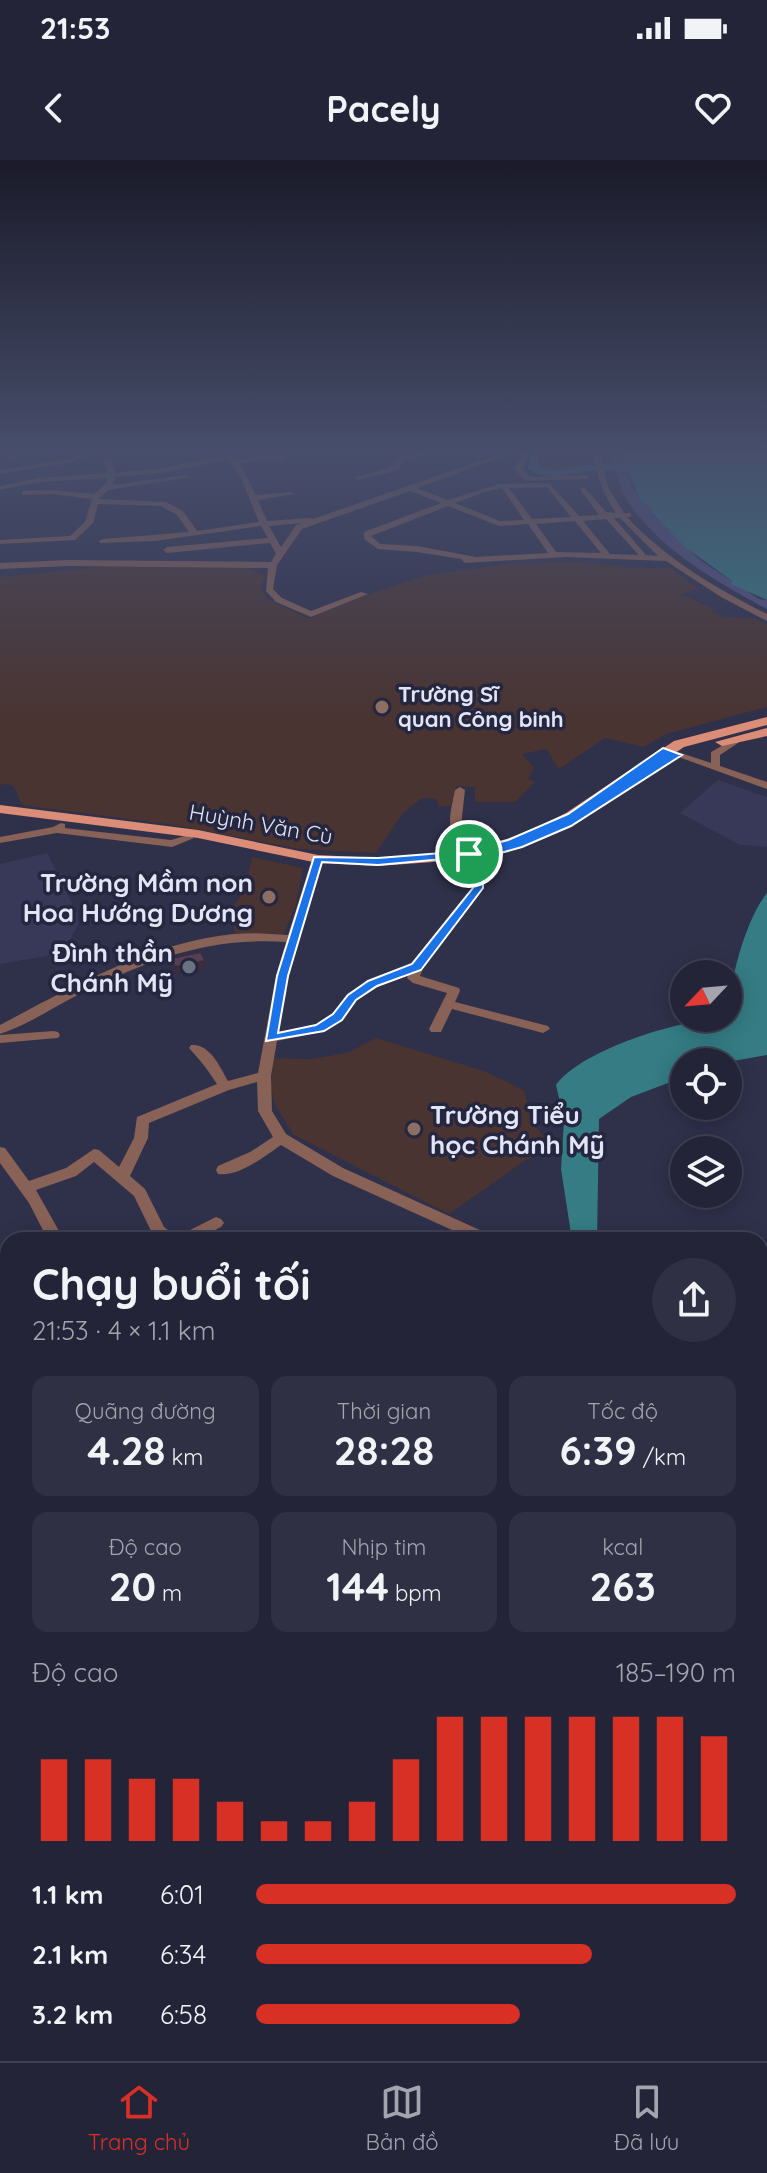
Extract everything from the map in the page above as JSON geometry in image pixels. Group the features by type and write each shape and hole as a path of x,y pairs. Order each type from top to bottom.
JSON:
{"main road":[{"path":"0,811 64,823 193,836 317,861 403,865 519,845 568,824 663,761 679,748 689,731 767,711"},
{"path":"679,748 767,720"},
{"path":"679,748 744,742 767,732"}],"street":[{"path":"0,542 41,540"},
{"path":"73,540 76,543 73,563"},
{"path":"103,541 118,540"},
{"path":"177,540 181,548"},
{"path":"167,550 273,540 280,553"},
{"path":"290,540 273,565 269,589 273,596 311,614 364,594"},
{"path":"370,540 378,546 474,559"},
{"path":"543,540 554,555"},
{"path":"595,540 607,555"},
{"path":"628,540 642,554 641,557"},
{"path":"650,540 668,559 729,597 767,616"},
{"path":"656,540 729,597"},
{"path":"446,562 554,555 668,559"},
{"path":"0,566 73,563 273,565"},
{"path":"716,764 715,754 729,742"},
{"path":"679,748 762,784"},
{"path":"679,748 762,784"},
{"path":"436,1029 454,991 413,978 417,967 478,888 477,874 455,826 460,790"},
{"path":"0,840 64,823"},
{"path":"317,861 282,976 264,1076 265,1111 281,1138 338,1172 470,1232"},
{"path":"0,1030 90,983 197,943 235,937 294,939"},
{"path":"271,1038 320,1028 337,1017 352,997 373,984 417,967"},
{"path":"447,1004 543,1029"},
{"path":"0,1039 53,1035"},
{"path":"196,1048 206,1056 225,1086"},
{"path":"122,1177 141,1138 142,1120 225,1086 264,1076"},
{"path":"223,1170 255,1156 281,1138"},
{"path":"0,1152 27,1188 52,1232"},
{"path":"27,1188 71,1172 94,1154 140,1193 159,1232"},
{"path":"199,1232 216,1223"}],"shaded area":[{"path":"662,540 679,540 700,560 759,599 767,600 767,609 708,575"},
{"path":"678,540 767,540 767,600 731,584 732,581"},
{"name":"Trường Sĩ quan Công binh","path":"583,562 633,568 670,568 698,589 680,594 714,609 711,611 723,617 756,619 767,624 767,707 666,734 644,747 605,738 559,769 546,749 522,754 534,768 528,779 535,782 515,802 475,802 475,787 456,786 451,806 439,806 436,799 422,798 403,813 376,853 300,849 174,825 22,805 14,787 0,785 0,577 111,566 247,568 267,576 260,586 267,599 309,619 360,597 427,575 515,563"},
{"path":"718,780 767,797 767,847 740,845 680,813"},
{"path":"47,853 77,913 78,924 64,953 0,964 0,864"},
{"name":"Trường Mầm non Hoa Hướng Dương","path":"252,857 303,868 296,904 284,934 235,933 233,921 237,912 231,909 245,890"},
{"path":"767,893 767,1055 742,1059 742,1048 670,1048 670,1082 631,1097 599,1119 597,1232 571,1232 561,1169 564,1120 556,1085 588,1059 661,1030 670,1027 670,1032 742,1032 742,960 738,960 752,918"},
{"name":"Trường Tiểu học Chánh Mỹ","path":"376,1038 484,1071 524,1090 533,1123 552,1147 526,1160 449,1214 294,1135 275,1105 271,1088 273,1058 311,1059 347,1053"}],"building":[{"path":"201,952 205,961 175,967 172,958"}],"place":[{"name":"Trường Sĩ quan Công binh","path":"382,707"},
{"name":"Trường Mầm non Hoa Hướng Dương","path":"269,897"},
{"name":"Đình thần Chánh Mỹ","path":"189,967"},
{"name":"Trường Tiểu học Chánh Mỹ","path":"414,1129"}],"route":[{"path":"666,750 678,755 663,761 568,824 519,845 470,858 477,874 478,888 417,967 390,976 352,997 337,1017 320,1028 271,1038 282,976 318,859 378,862 469,854 545,829 571,816 666,750"}]}
